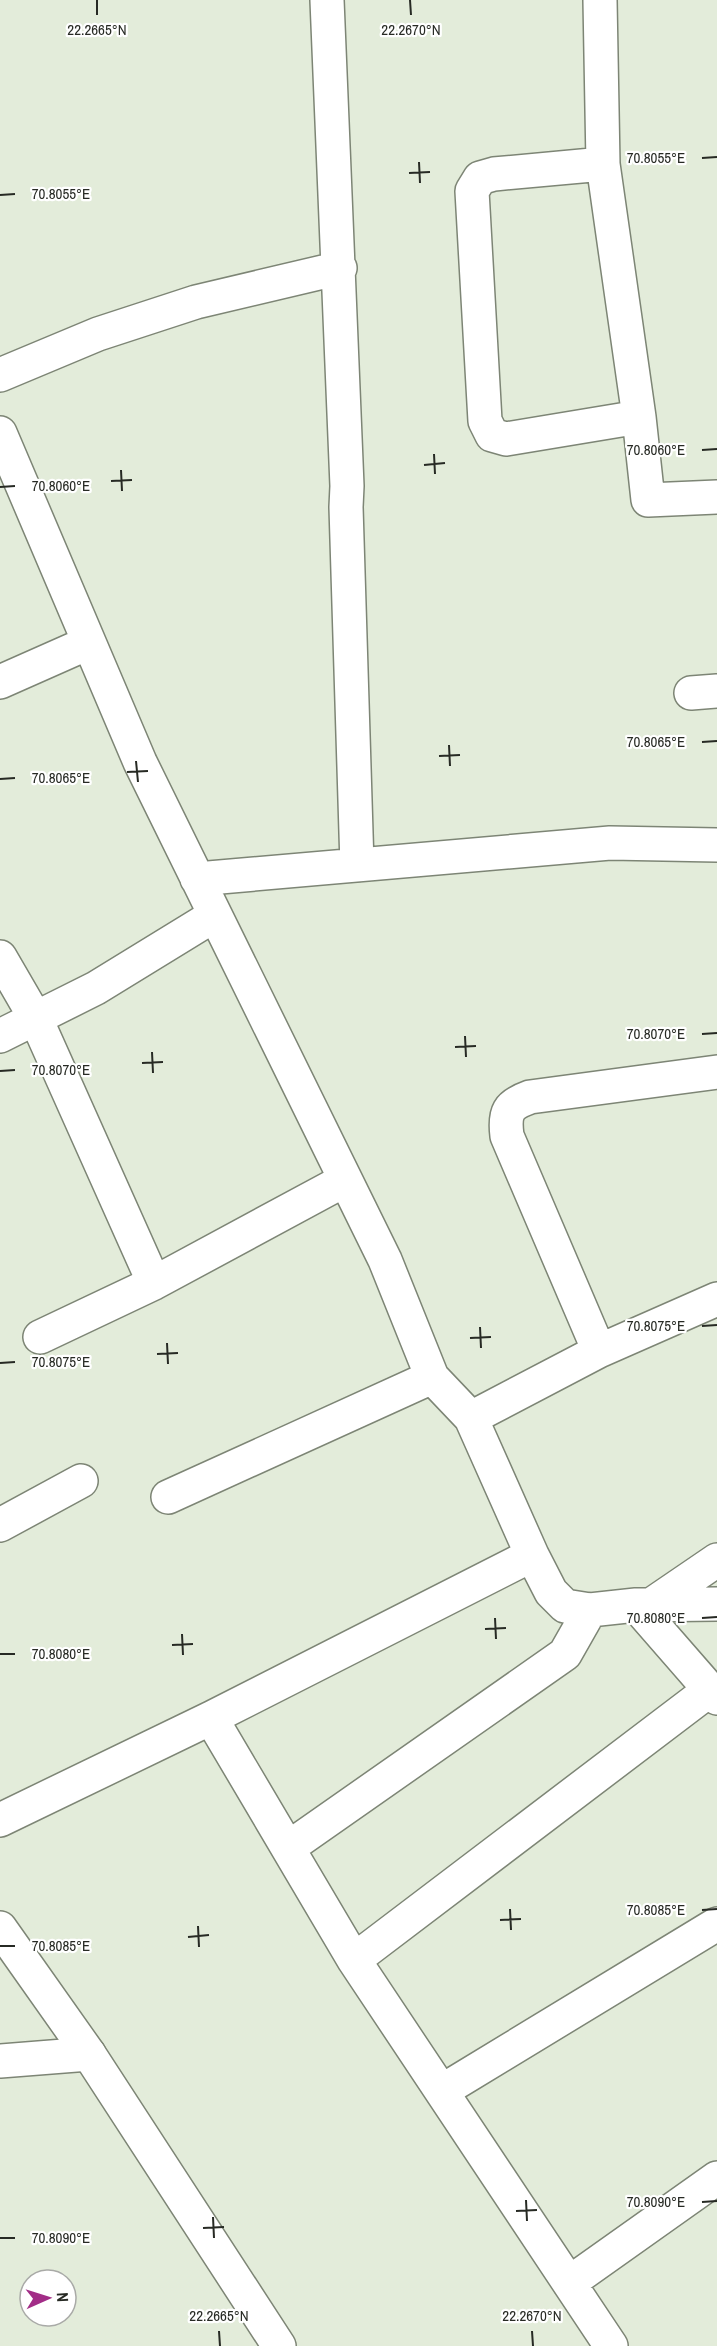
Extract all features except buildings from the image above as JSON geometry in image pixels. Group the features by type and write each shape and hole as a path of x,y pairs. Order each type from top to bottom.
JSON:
{"street":[{"path":"327,0 340,268 357,865"},
{"path":"600,0 603,164 639,417 648,500 717,497"},
{"path":"603,164 494,174 480,178 472,191 485,420 492,435 506,439 639,417"},
{"path":"0,375 98,334 196,302 340,268"},
{"path":"0,433 140,762 385,1260 432,1377 471,1418 532,1555 551,1592 565,1606 590,1610 643,1605 717,1604"},
{"path":"0,682 88,643"},
{"path":"197,879 610,843 717,844"},
{"path":"0,1036 96,988 215,915"},
{"path":"0,957 36,1019 154,1283"},
{"path":"599,1351 507,1136 508,1109 530,1096 717,1072"},
{"path":"40,1336 154,1283 345,1180"},
{"path":"471,1418 599,1351 717,1299"},
{"path":"168,1497 432,1377"},
{"path":"0,1525 81,1481"},
{"path":"0,1820 211,1718 532,1555"},
{"path":"643,1605 717,1560"},
{"path":"354,1960 714,1693 643,1605"},
{"path":"288,1848 565,1654 590,1610"},
{"path":"211,1718 354,1960 611,2346"},
{"path":"442,2091 717,1924"},
{"path":"0,1928 89,2054 279,2346"},
{"path":"0,2061 89,2054"},
{"path":"569,2283 717,2178"}]}
